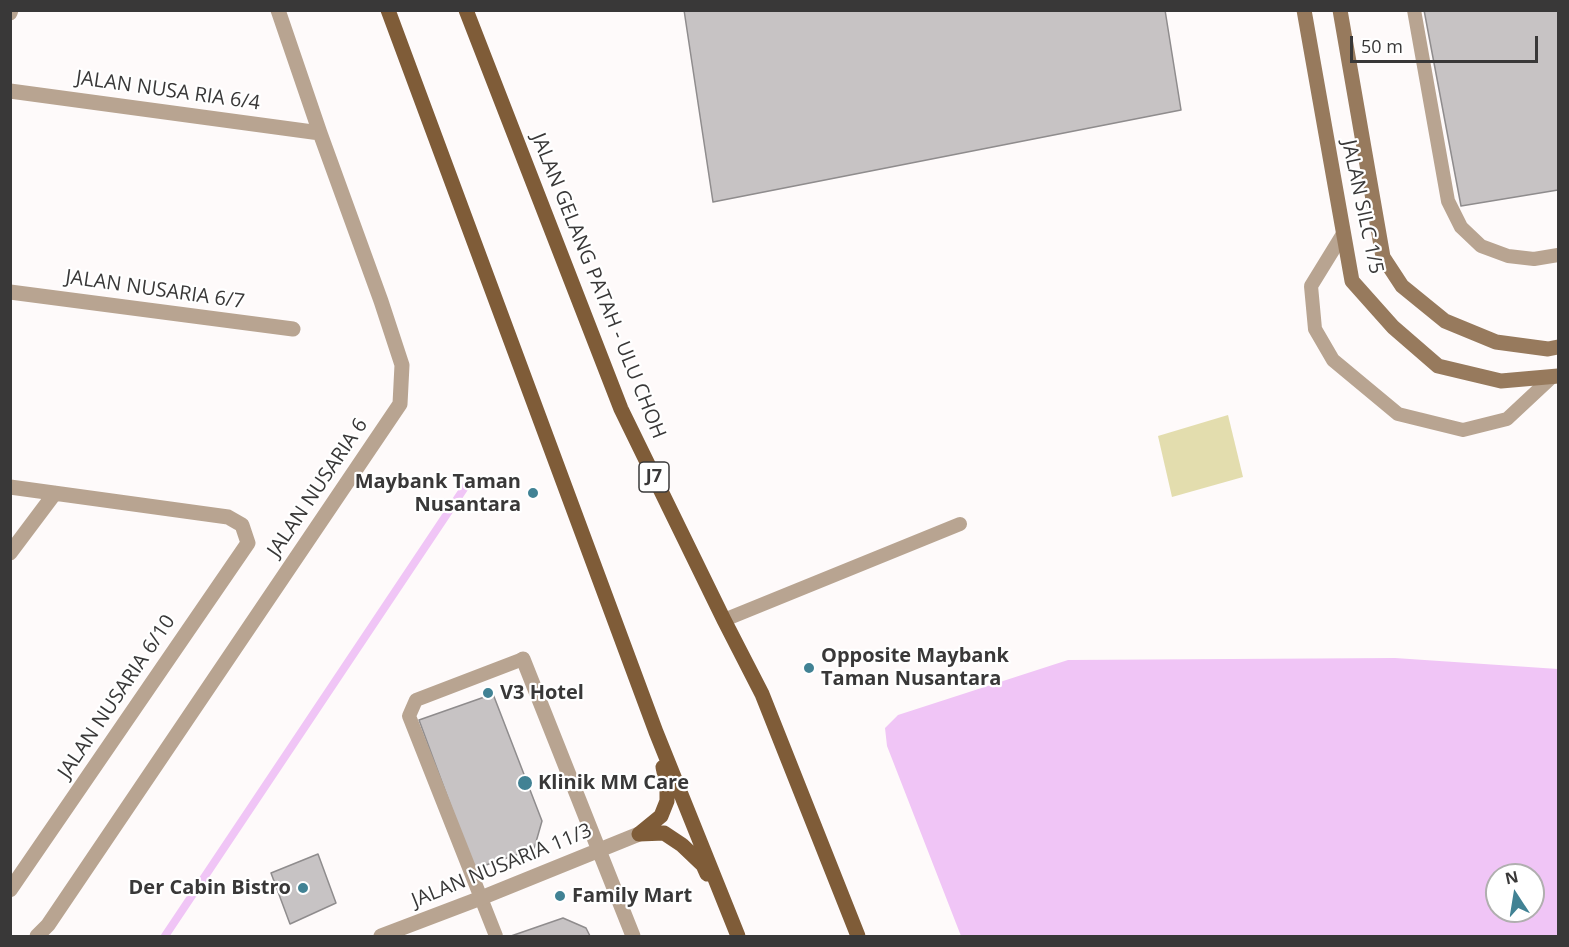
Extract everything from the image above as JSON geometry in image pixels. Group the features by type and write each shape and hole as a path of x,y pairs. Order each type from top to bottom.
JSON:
{"main road":[{"path":"388,10 656,732 738,936"},
{"name":"JALAN GELANG PATAH - ULU CHOH","path":"466,10 621,409 762,694 858,936"},
{"path":"639,834 661,816 667,801 667,786 656,732"},
{"path":"639,834 664,833 682,845 703,865 728,910"}],"street":[{"name":"JALAN NUSARIA 6","path":"37,936 48,925 400,405 402,365 278,10"},
{"name":"JALAN SILC 1/5","path":"1304,10 1352,281 1393,327 1438,366 1501,381 1555,376"},
{"name":"JALAN SILC 1/5","path":"1340,10 1383,257 1402,286 1445,321 1496,342 1548,349 1558,347"},
{"name":"JALAN NUSA RIA 6/4","path":"10,91 320,133"},
{"name":"JALAN NUSARIA 6/7","path":"10,292 293,329"},
{"path":"10,488 55,493"},
{"path":"10,554 55,493"},
{"name":"JALAN NUSARIA 6/10","path":"10,890 248,543 242,525 228,517 55,493"},
{"path":"523,659 633,936"},
{"name":"JALAN NUSARIA 11/3","path":"381,936 639,834"}],"lane":[{"path":"1414,10 1448,201 1461,227 1481,246 1508,256 1534,259 1558,255"},
{"path":"1343,234 1311,286 1315,329 1333,360 1398,414 1463,430 1507,419 1555,376"},
{"path":"724,620 960,524"},
{"path":"496,936 409,716 416,700 523,659"}],"shaded area":[{"path":"1228,415 1243,477 1172,497 1158,436"},
{"path":"1395,658 1558,669 1558,936 961,936 887,746 885,728 898,715 1068,660"}],"building":[{"path":"684,10 1165,10 1181,110 713,202"},
{"path":"1424,10 1558,10 1558,190 1461,206"},
{"path":"493,694 542,821 534,849 474,869 419,720"},
{"name":"Der Cabin Bistro","path":"318,854 336,903 290,924 271,873"},
{"path":"563,918 586,928 590,936 511,936"}],"waterway":[{"path":"165,936 465,487"}],"place":[{"name":"Maybank Taman Nusantara","path":"533,493"},
{"name":"Opposite Maybank Taman Nusantara","path":"809,668"},
{"name":"V3 Hotel","path":"488,693"},
{"name":"Klinik MM Care","path":"525,783"},
{"name":"Der Cabin Bistro","path":"303,888"},
{"name":"Family Mart","path":"560,896"}]}
